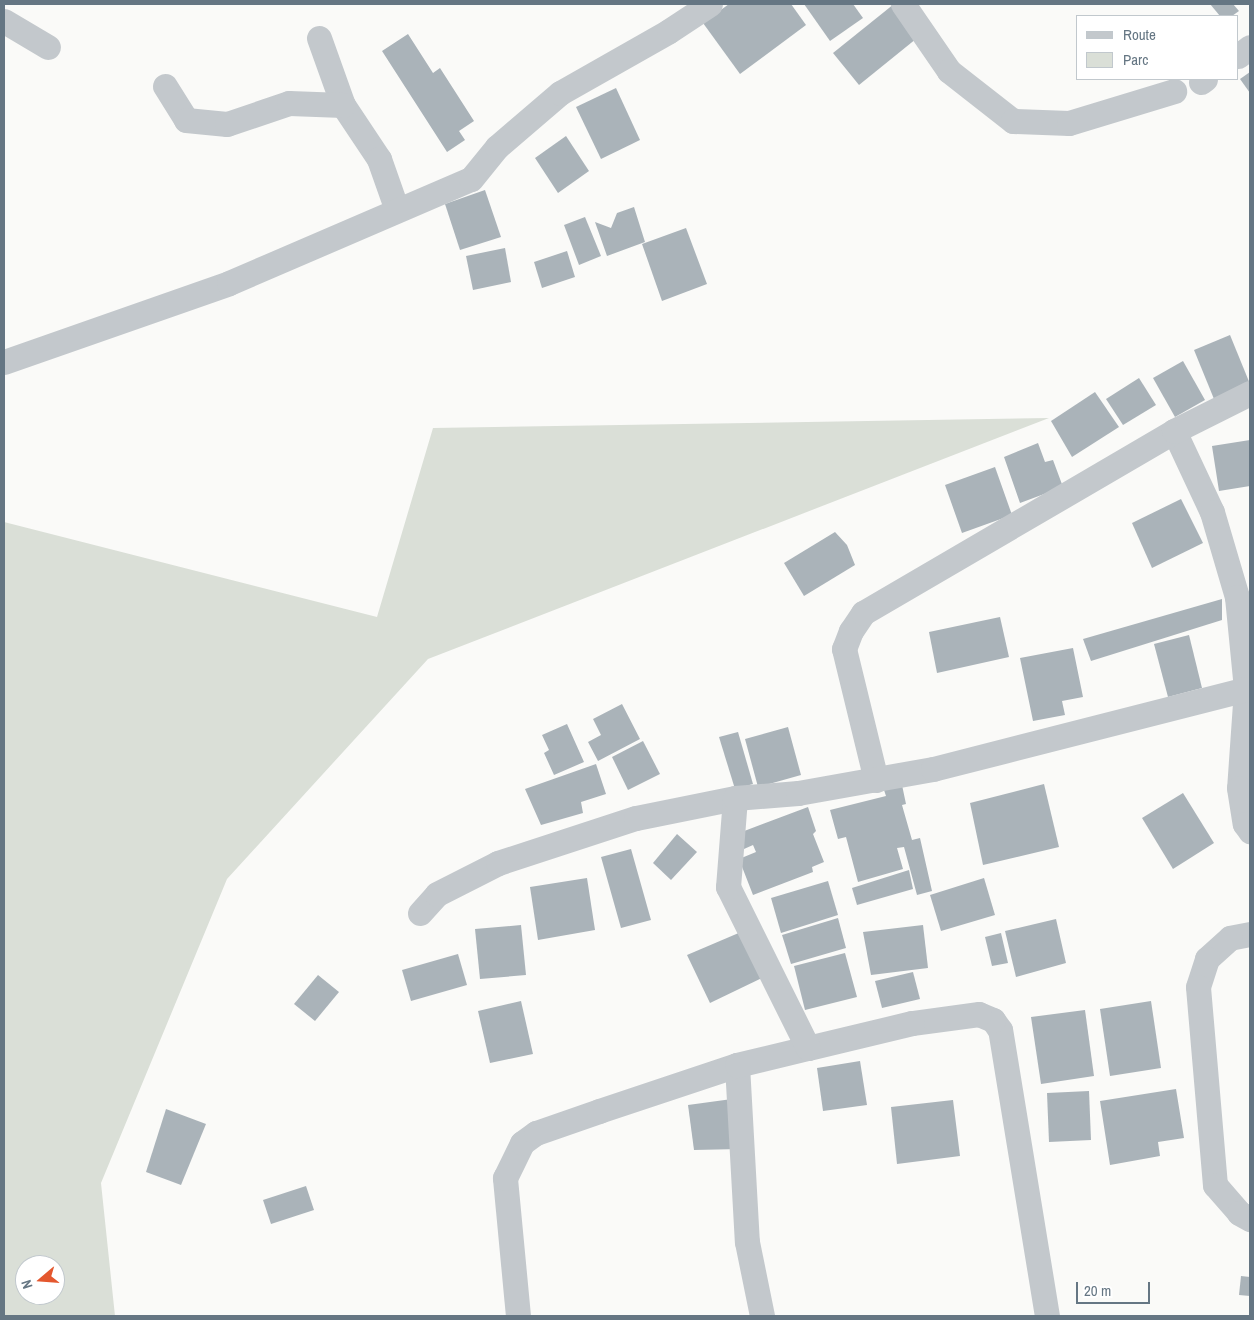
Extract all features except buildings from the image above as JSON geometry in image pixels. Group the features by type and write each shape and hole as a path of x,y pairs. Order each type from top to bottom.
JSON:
{"street":[{"path":"4,362 229,283 470,179 510,135 560,93 669,31 710,4"},
{"path":"904,4 949,71 1013,121 1069,123 1174,91"},
{"path":"4,21 48,47"},
{"path":"319,38 343,105 380,159 397,210"},
{"path":"1239,55 1250,47"},
{"path":"164,86 186,120 194,121 227,124 289,103 343,105"},
{"path":"876,780 844,650 851,631 863,613 1174,431 1250,393"},
{"path":"1174,431 1212,512 1237,597 1246,689 1239,788 1245,824 1250,831"},
{"path":"420,913 437,894 498,863 636,818 735,798 798,793 932,770 1246,689"},
{"path":"735,798 728,888 808,1048"},
{"path":"1250,934 1230,938 1207,959 1198,988 1215,1185 1239,1214 1250,1219"},
{"path":"518,1316 505,1178 522,1143 536,1133 736,1065 912,1023 979,1014 993,1020 1000,1030 1047,1316"},
{"path":"736,1065 746,1242 762,1316"}],"green space":[{"path":"1049,418 428,659 227,879 101,1183 115,1316 4,1316 4,522 377,617 433,428"}]}
